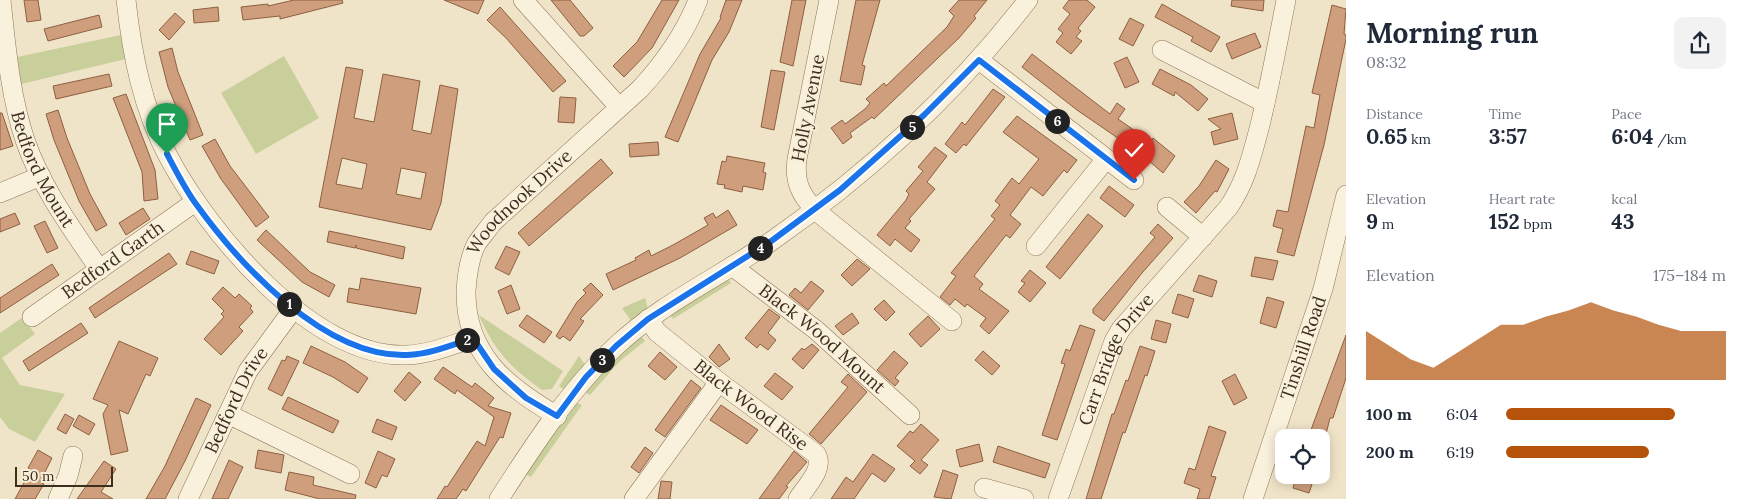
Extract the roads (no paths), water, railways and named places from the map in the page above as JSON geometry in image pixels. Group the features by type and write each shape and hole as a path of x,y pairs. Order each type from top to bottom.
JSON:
{"street":[{"name":"Bedford Mount","path":"1,0 5,77 25,140 41,176 70,227 100,270"},
{"path":"126,0 140,87 167,154 195,202 247,266 294,308 325,331 363,350 406,355 434,351 473,338"},
{"path":"522,0 619,107"},
{"name":"Woodnook Drive","path":"557,416 526,398 494,369 473,338 466,310 466,274 477,244 494,222 640,89 669,54 698,0"},
{"name":"Holly Avenue","path":"829,0 796,169 795,177 800,191 815,210 952,321"},
{"path":"499,499 586,377 616,346 648,319 732,266 815,210 900,138 979,60 1028,0"},
{"name":"Carr Bridge Drive","path":"1058,499 1114,340 1121,329 1203,237 1240,191 1247,174 1265,103 1286,0"},
{"path":"1162,50 1265,103"},
{"path":"979,60 1134,180"},
{"path":"1036,246 1048,221 1106,159"},
{"path":"0,193 41,176"},
{"name":"Tinshill Road","path":"1253,499 1323,289 1346,195"},
{"name":"Bedford Garth","path":"32,317 195,202"},
{"path":"1167,207 1203,237"},
{"name":"Black Wood Mount","path":"732,266 816,330 910,415"},
{"name":"Bedford Drive","path":"188,499 248,371 294,308"},
{"name":"Black Wood Rise","path":"648,319 658,332 719,382 816,454 820,460 819,467 798,499"},
{"path":"634,499 719,382"},
{"path":"228,414 350,474"},
{"path":"58,499 64,488 73,456"},
{"path":"984,488 1024,499"}]}
